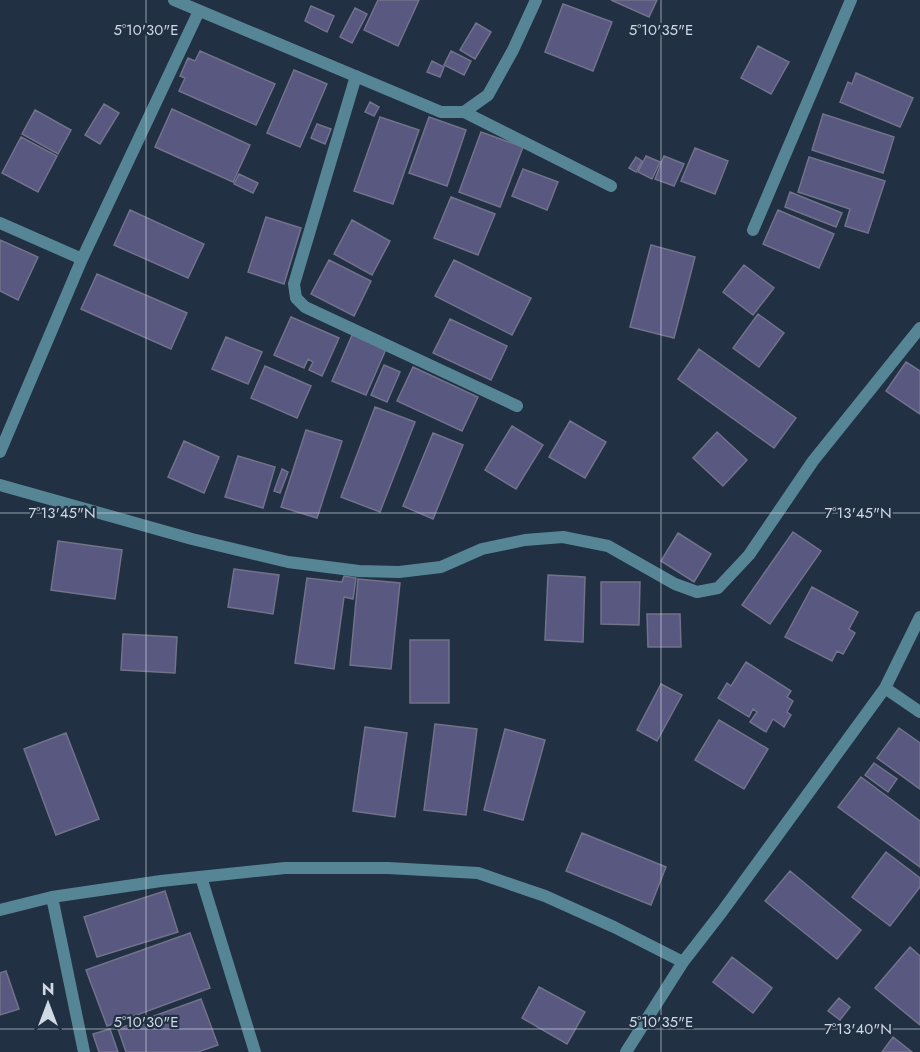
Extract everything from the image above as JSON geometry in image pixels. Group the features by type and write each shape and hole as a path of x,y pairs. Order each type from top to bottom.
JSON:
{"street":[{"path":"174,0 441,112 465,112 611,186"},
{"path":"465,112 488,95 513,50 536,0"},
{"path":"753,230 851,0"},
{"path":"0,452 82,260 199,11"},
{"path":"356,76 294,284 296,298 305,307 517,406"},
{"path":"0,223 82,260"},
{"path":"0,485 192,539 288,562 359,571 399,572 441,567 482,549 525,540 563,537 608,546 675,584 697,592 718,588 749,555 813,461 920,328"},
{"path":"626,1052 683,962 885,688 920,617"},
{"path":"885,688 920,712"},
{"path":"0,910 52,897 285,868 388,868 478,873 545,896 614,927 683,962"},
{"path":"201,877 255,1052"},
{"path":"52,897 84,1052"}],"building":[{"path":"378,0 419,0 398,46 364,30"},
{"path":"611,0 657,0 649,17"},
{"path":"563,4 612,22 593,71 545,52"},
{"path":"311,6 334,16 327,32 305,21"},
{"path":"355,8 367,14 352,43 340,37"},
{"path":"476,23 491,32 475,59 460,50"},
{"path":"758,46 789,62 771,94 741,78"},
{"path":"200,51 275,84 256,125 179,91 185,78 180,76 188,58 195,61"},
{"path":"451,51 471,61 464,75 444,65"},
{"path":"432,61 444,67 440,77 427,72"},
{"path":"294,70 327,84 300,147 267,133"},
{"path":"856,73 913,98 900,127 840,102 848,82 852,84"},
{"path":"370,102 379,107 374,116 365,112"},
{"path":"104,104 119,113 100,144 85,135"},
{"path":"172,109 250,145 233,182 155,147"},
{"path":"35,110 71,130 58,154 22,134"},
{"path":"823,114 894,137 883,173 812,150"},
{"path":"380,117 419,130 393,204 354,191"},
{"path":"429,117 466,130 447,186 409,173"},
{"path":"317,124 331,129 325,144 311,138"},
{"path":"481,132 523,147 500,207 459,192"},
{"path":"21,137 57,156 38,192 2,173"},
{"path":"695,148 728,161 715,194 681,181"},
{"path":"646,156 660,162 652,179 638,172"},
{"path":"664,156 684,164 674,186 655,179"},
{"path":"636,157 642,161 636,172 629,168"},
{"path":"809,157 885,181 868,233 845,226 850,209 798,192"},
{"path":"523,169 558,182 547,210 512,196"},
{"path":"239,174 258,183 253,193 234,184"},
{"path":"790,192 842,213 836,227 785,207"},
{"path":"451,197 495,214 478,255 434,238"},
{"path":"130,210 204,244 188,278 114,245"},
{"path":"778,210 834,234 819,268 763,244"},
{"path":"266,217 301,228 284,284 248,272"},
{"path":"352,220 390,241 372,275 334,254"},
{"path":"0,240 38,257 18,300 0,291"},
{"path":"651,245 695,257 674,338 630,327"},
{"path":"329,260 371,281 354,316 311,294"},
{"path":"454,260 531,298 512,335 435,296"},
{"path":"744,265 774,288 753,315 723,292"},
{"path":"97,274 187,313 171,349 81,309"},
{"path":"758,314 784,333 759,367 733,348"},
{"path":"291,317 339,338 322,376 309,370 313,362 308,359 304,368 274,355"},
{"path":"450,319 507,346 491,380 433,353"},
{"path":"353,333 387,347 366,395 332,381"},
{"path":"226,337 262,352 248,384 212,369"},
{"path":"699,349 796,418 774,448 678,379"},
{"path":"906,362 920,371 920,414 886,391"},
{"path":"384,365 400,372 387,402 371,395"},
{"path":"265,366 311,386 297,418 251,398"},
{"path":"413,367 478,397 462,431 397,401"},
{"path":"375,407 415,422 380,512 341,497"},
{"path":"570,421 606,442 585,478 549,457"},
{"path":"512,426 543,445 516,489 485,470"},
{"path":"306,430 342,441 317,518 281,507"},
{"path":"717,432 747,460 723,486 693,458"},
{"path":"433,433 463,445 433,519 403,506"},
{"path":"184,441 219,457 204,493 168,477"},
{"path":"238,456 275,467 263,508 225,497"},
{"path":"282,469 288,472 280,493 274,491"},
{"path":"793,532 821,551 770,624 742,605"},
{"path":"678,533 711,554 694,582 661,561"},
{"path":"58,541 122,550 115,599 51,590"},
{"path":"234,569 279,575 273,614 228,607"},
{"path":"548,575 585,577 583,642 545,640"},
{"path":"344,576 356,578 353,599 344,597 334,669 295,663 307,578 342,582"},
{"path":"358,579 400,583 391,669 350,665"},
{"path":"601,582 640,582 639,625 601,624"},
{"path":"812,587 858,612 849,629 855,633 843,654 837,651 832,661 785,637"},
{"path":"647,614 680,614 681,647 648,647"},
{"path":"123,634 177,637 175,673 121,670"},
{"path":"410,640 449,640 449,703 410,703"},
{"path":"746,662 791,691 787,697 793,701 787,712 791,715 784,727 773,719 766,732 750,722 757,712 753,709 749,717 718,698 727,683 731,686"},
{"path":"661,684 682,695 657,741 637,730"},
{"path":"719,720 768,749 744,789 695,760"},
{"path":"435,724 477,729 466,815 424,810"},
{"path":"365,727 407,733 395,817 353,811"},
{"path":"899,728 920,743 920,789 877,758"},
{"path":"505,729 545,740 523,820 484,810"},
{"path":"66,733 99,819 56,835 24,749"},
{"path":"874,763 897,779 888,792 865,775"},
{"path":"861,777 920,821 920,867 838,807"},
{"path":"582,833 666,867 651,905 566,871"},
{"path":"886,852 920,878 920,887 890,926 852,897"},
{"path":"790,871 861,930 837,959 765,901"},
{"path":"165,891 178,932 97,957 84,917"},
{"path":"190,933 210,988 107,1026 86,970"},
{"path":"910,947 920,956 920,1025 875,988"},
{"path":"732,957 772,988 753,1013 713,982"},
{"path":"6,971 19,1009 0,1015 0,973"},
{"path":"539,987 585,1012 567,1044 522,1018"},
{"path":"839,998 850,1007 840,1020 828,1011"},
{"path":"201,999 218,1045 198,1052 126,1052 118,1029"},
{"path":"110,1029 118,1052 99,1052 93,1034"},
{"path":"893,1037 912,1052 882,1052"}]}
